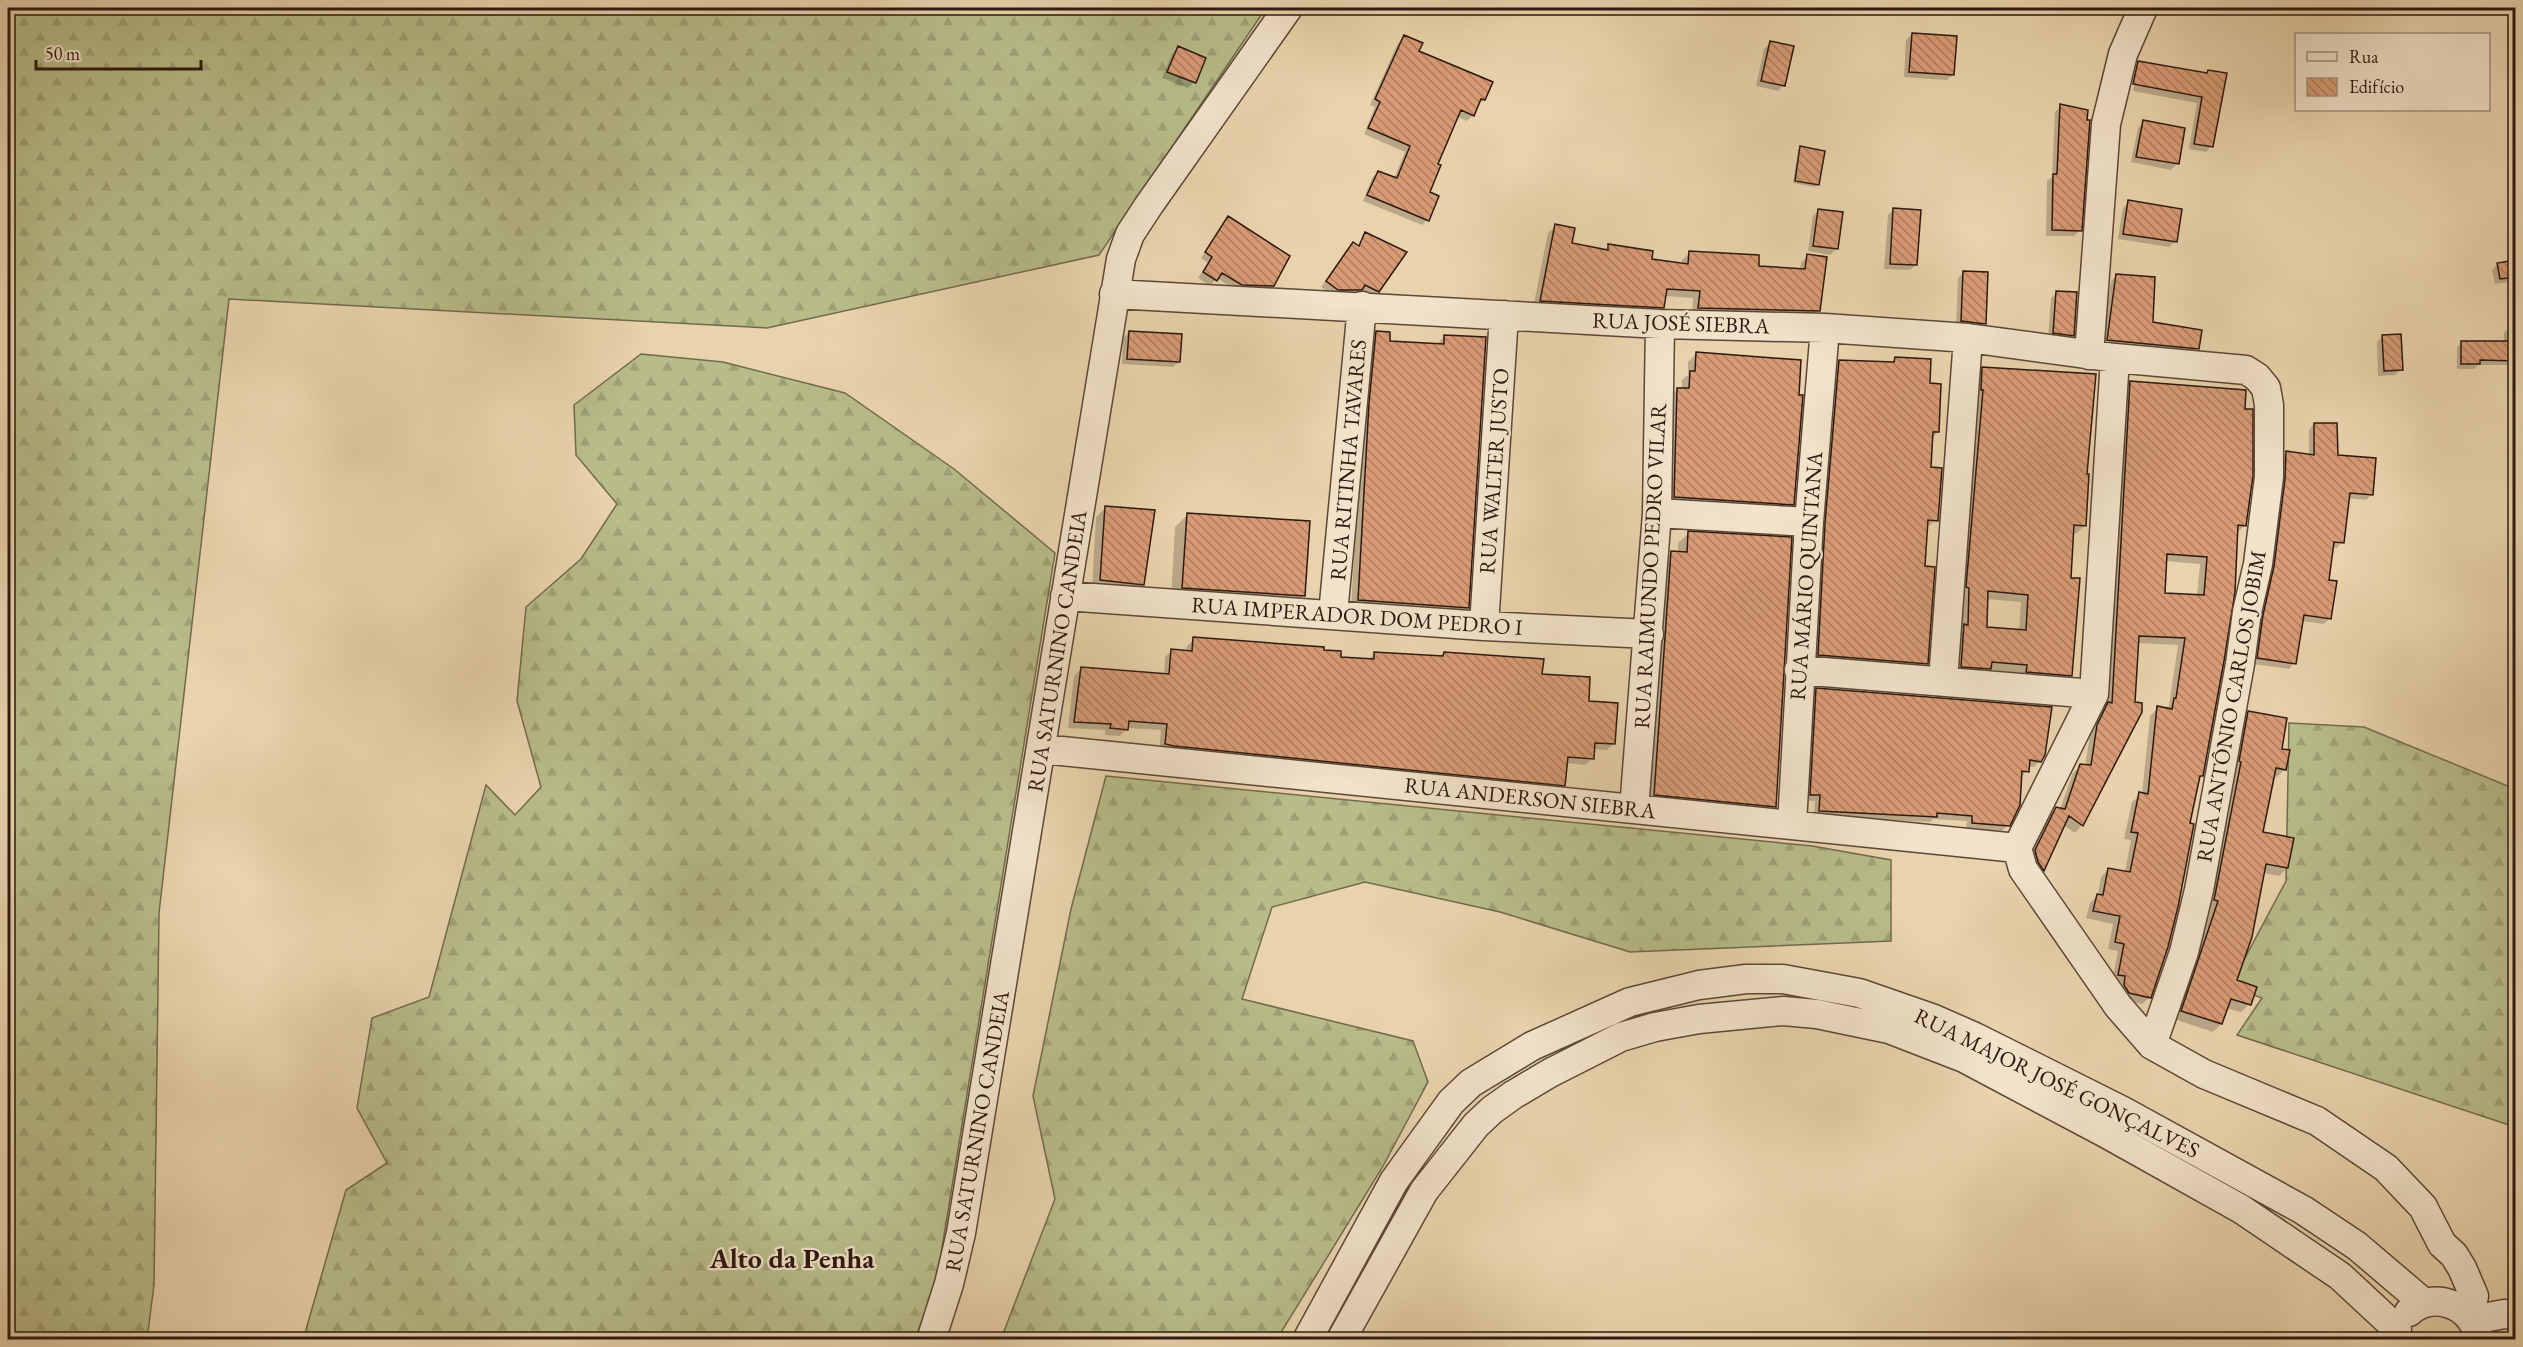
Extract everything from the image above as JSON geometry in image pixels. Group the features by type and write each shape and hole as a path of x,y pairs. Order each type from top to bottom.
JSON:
{"street":[{"name":"RUA SATURNINO CANDEIA","path":"931,1340 949,1284 961,1233 1121,259 1130,234 1288,8"},
{"path":"2143,8 2123,54 2106,124 2094,694 2017,848 2023,869 2118,1006 2152,1046 2204,1074 2317,1121 2386,1168 2423,1207 2442,1244 2454,1255 2472,1289 2474,1325 2504,1314 2516,1315"},
{"name":"RUA JOSÉ SIEBRA","path":"1114,294 1660,324 1825,328 1968,338 2102,356 2246,370"},
{"name":"RUA RITINHA TAVARES","path":"1333,614 1362,306"},
{"name":"RUA WALTER JUSTO","path":"1484,626 1504,315"},
{"name":"RUA RAIMUNDO PEDRO VILAR","path":"1634,809 1657,513 1660,324"},
{"name":"RUA MÁRIO QUINTANA","path":"1792,824 1799,670 1825,328"},
{"path":"1943,681 1968,338"},
{"name":"RUA ANTÔNIO CARLOS JOBIM","path":"2152,1046 2184,952 2199,890 2240,664 2247,612 2258,564 2269,477 2269,405 2266,388 2257,377 2246,370"},
{"path":"1657,513 1809,522"},
{"name":"RUA IMPERADOR DOM PEDRO I","path":"1065,596 1484,626 1648,634"},
{"path":"1799,670 2094,694"},
{"name":"RUA ANDERSON SIEBRA","path":"1042,749 2017,848"},
{"name":"RUA MAJOR JOSÉ GONÇALVES","path":"1307,1340 1394,1181 1451,1102 1471,1083 1532,1046 1630,1002 1699,985 1746,979 1783,979 1859,993 1934,1019 1975,1037 2123,1111 2303,1210 2357,1246 2430,1302"},
{"name":"RUA MAJOR JOSÉ GONÇALVES","path":"1341,1340 1424,1191 1476,1125 1492,1110 1550,1073 1621,1037 1655,1027 1699,1019 1783,1011 1817,1014 1889,1029 1964,1059 2108,1134 2241,1209 2340,1276 2396,1334 2403,1317 2413,1309 2430,1302 2448,1302 2460,1308 2474,1325"},
{"path":"2430,1302 2445,1285 2442,1244"}],"green space":[{"path":"8,8 1266,8 1099,255 767,328 229,299 159,913 154,1285 147,1339 8,1339"},
{"path":"641,354 723,362 845,393 954,469 1055,553 935,1291 915,1339 303,1340 346,1190 387,1163 357,1108 372,1018 429,997 486,785 515,815 541,787 517,701 526,607 581,559 617,504 576,455 574,405"},
{"path":"2289,723 2364,727 2515,789 2515,1127 2237,1035 2262,998 2230,986 2286,881"},
{"path":"1106,776 1812,846 1891,860 1891,941 1630,952 1500,912 1365,882 1272,907 1242,999 1413,1041 1428,1082 1382,1168 1277,1339 1001,1339 1055,1199 1033,1096 1071,909"}],"building":[{"path":"1912,33 1957,36 1954,75 1909,72"},
{"path":"1404,35 1423,43 1419,51 1493,82 1485,100 1481,99 1474,116 1461,110 1438,164 1441,165 1430,192 1439,196 1429,221 1367,195 1378,171 1397,178 1410,146 1368,128 1380,102 1375,99"},
{"path":"1770,41 1794,46 1785,86 1761,81"},
{"path":"1178,46 1206,58 1196,83 1167,72"},
{"path":"2138,61 2207,73 2208,70 2227,73 2213,147 2194,144 2202,97 2133,84"},
{"path":"2060,104 2088,110 2087,120 2090,120 2082,231 2052,230 2053,174 2057,174"},
{"path":"2143,120 2185,128 2179,164 2136,157"},
{"path":"1800,146 1825,151 1819,185 1795,181"},
{"path":"2128,200 2182,209 2177,242 2123,234"},
{"path":"1893,208 1921,210 1917,265 1890,264"},
{"path":"1818,209 1843,212 1838,249 1813,246"},
{"path":"1228,216 1290,256 1274,286 1242,285 1222,273 1217,281 1203,272 1212,257 1205,252"},
{"path":"1555,224 1575,228 1572,243 1608,250 1608,244 1653,251 1652,259 1688,264 1689,251 1759,255 1759,266 1805,269 1807,254 1827,257 1820,311 1698,308 1700,291 1667,289 1664,308 1540,301"},
{"path":"1365,232 1407,252 1379,292 1365,285 1362,290 1338,290 1326,281 1353,242 1359,246"},
{"path":"2516,260 2516,277 2500,279 2497,263"},
{"path":"1963,271 1988,272 1986,324 1961,321"},
{"path":"2116,274 2155,277 2153,322 2202,330 2199,349 2107,340"},
{"path":"2056,291 2077,292 2074,336 2053,333"},
{"path":"1129,331 1182,334 1180,362 1127,359"},
{"path":"1376,331 1390,332 1390,341 1444,344 1444,335 1486,337 1469,608 1358,600 1369,403"},
{"path":"2401,334 2403,370 2384,371 2382,335"},
{"path":"2461,341 2516,341 2516,361 2480,360 2480,364 2461,364"},
{"path":"1696,352 1801,360 1799,395 1803,395 1794,505 1674,497 1677,388 1689,388 1690,371 1695,371"},
{"path":"1895,357 1931,359 1930,383 1941,384 1939,432 1933,432 1931,467 1942,468 1938,521 1928,520 1925,566 1935,567 1928,664 1818,655 1825,523 1839,360 1894,362"},
{"path":"1982,367 2096,374 2087,474 2089,474 2086,526 2074,525 2071,578 2080,578 2072,676 2026,672 2027,665 1992,662 1991,669 1961,667 1964,624 1968,625 1969,588 1966,587 1983,390 1981,390","holes":["1988,591 2028,595 2026,630 1987,627"]},
{"path":"2130,381 2246,390 2245,409 2253,409 2253,476 2246,526 2238,525 2235,592 2203,776 2200,776 2190,823 2194,824 2178,907 2151,998 2129,993 2124,985 2125,976 2118,975 2124,944 2115,942 2120,916 2093,911 2097,894 2103,895 2108,868 2130,872 2138,833 2131,832 2139,792 2148,794 2157,706 2172,709 2174,698 2176,698 2185,638 2139,636 2135,702 2142,703 2142,712 2083,826 2069,816 2044,871 2038,862 2035,850 2056,807 2065,809 2080,764 2091,765 2097,725 2108,702 2112,703","holes":["2167,554 2207,557 2204,595 2165,593"]},
{"path":"2314,423 2337,423 2338,455 2376,458 2373,495 2350,493 2344,543 2334,542 2329,580 2337,581 2331,619 2304,615 2296,664 2257,658 2263,615 2274,566 2285,479 2286,451 2314,455"},
{"path":"1105,506 1155,510 1144,585 1100,580"},
{"path":"1187,513 1310,521 1305,596 1182,588"},
{"path":"1688,531 1792,537 1776,807 1654,795 1671,551 1687,552"},
{"path":"1193,637 1324,647 1324,650 1341,651 1341,657 1374,659 1374,652 1443,656 1444,652 1544,659 1542,674 1590,677 1589,701 1618,703 1615,744 1595,743 1594,759 1568,757 1565,786 1174,746 1165,744 1167,724 1129,721 1128,730 1110,728 1111,724 1074,722 1081,667 1169,674 1171,649 1192,651"},
{"path":"1816,688 2052,707 2045,755 2041,762 2030,760 2029,772 2022,771 2020,805 2010,826 1972,823 1972,816 1937,813 1937,817 1819,811 1820,795 1810,795"},
{"path":"2248,711 2287,718 2282,749 2290,750 2286,770 2276,768 2263,832 2294,838 2288,868 2266,864 2252,937 2237,980 2257,987 2251,1005 2231,999 2222,1024 2181,1011 2218,901 2214,900 2241,762 2239,761"}],"district":[{"name":"Alto da Penha","path":"792,1258"}]}
